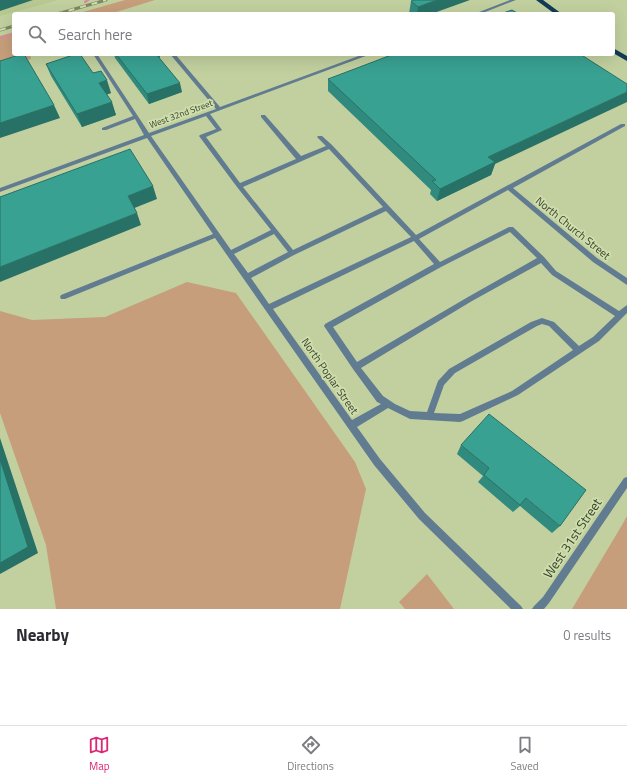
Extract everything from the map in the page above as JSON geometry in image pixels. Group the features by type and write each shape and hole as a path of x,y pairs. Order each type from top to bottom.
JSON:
{"main road":[{"path":"539,0 556,12"},
{"path":"615,51 627,59"}],"street":[{"path":"481,12 514,0"},
{"name":"North Poplar Street","path":"96,56 148,136 377,462 422,516 518,609"},
{"path":"174,56 219,109"},
{"name":"West 32nd Street","path":"0,190 364,56"},
{"path":"207,114 219,130 202,136 292,253"},
{"path":"264,116 300,159"},
{"path":"104,128 136,118"},
{"path":"268,308 415,238 623,125"},
{"path":"320,137 439,265"},
{"path":"239,186 330,146"},
{"name":"North Church Street","path":"508,187 596,260 627,282"},
{"path":"247,277 292,253 387,208"},
{"path":"620,315 554,273 542,259 511,229 439,265 328,326 380,399 410,415 460,418 515,393 579,351 596,339 620,315 627,308"},
{"path":"230,253 275,231"},
{"path":"63,296 217,235"},
{"path":"356,367 470,299 542,259"},
{"path":"429,416 441,383 452,371 534,324 542,321 551,324 579,351"},
{"path":"352,425 388,404"},
{"name":"West 31st Street","path":"537,609 546,600 627,481"}],"shaded area":[{"path":"0,0 58,0 12,12 0,16"},
{"path":"125,0 155,0 116,12 83,12"},
{"path":"12,33 12,56 30,56 31,59 0,67 0,36"},
{"path":"187,282 236,293 355,462 366,489 340,609 56,609 46,545 0,413 0,311 32,320 105,317"},
{"path":"627,516 627,609 572,609 622,525"},
{"path":"427,574 454,609 405,609 399,602"}],"building":[{"path":"437,0 418,7 411,1"},
{"path":"16,56 25,56 54,105 0,123 0,61"},
{"path":"70,56 81,56 93,73 101,71 107,80 99,83 112,102 77,114 46,64"},
{"path":"118,56 158,56 180,83 147,94"},
{"path":"389,56 583,56 627,84 627,92 488,157 495,162 440,189 432,181 436,180 328,79"},
{"path":"130,149 153,186 128,196 137,213 0,267 0,197"},
{"path":"489,414 586,490 560,526 526,498 520,505 484,475 489,468 461,445"},
{"path":"0,459 28,547 0,563"}],"waterway":[{"path":"0,38 12,35"}],"railway":[{"path":"64,12 106,0"},
{"path":"0,30 12,27"}]}
